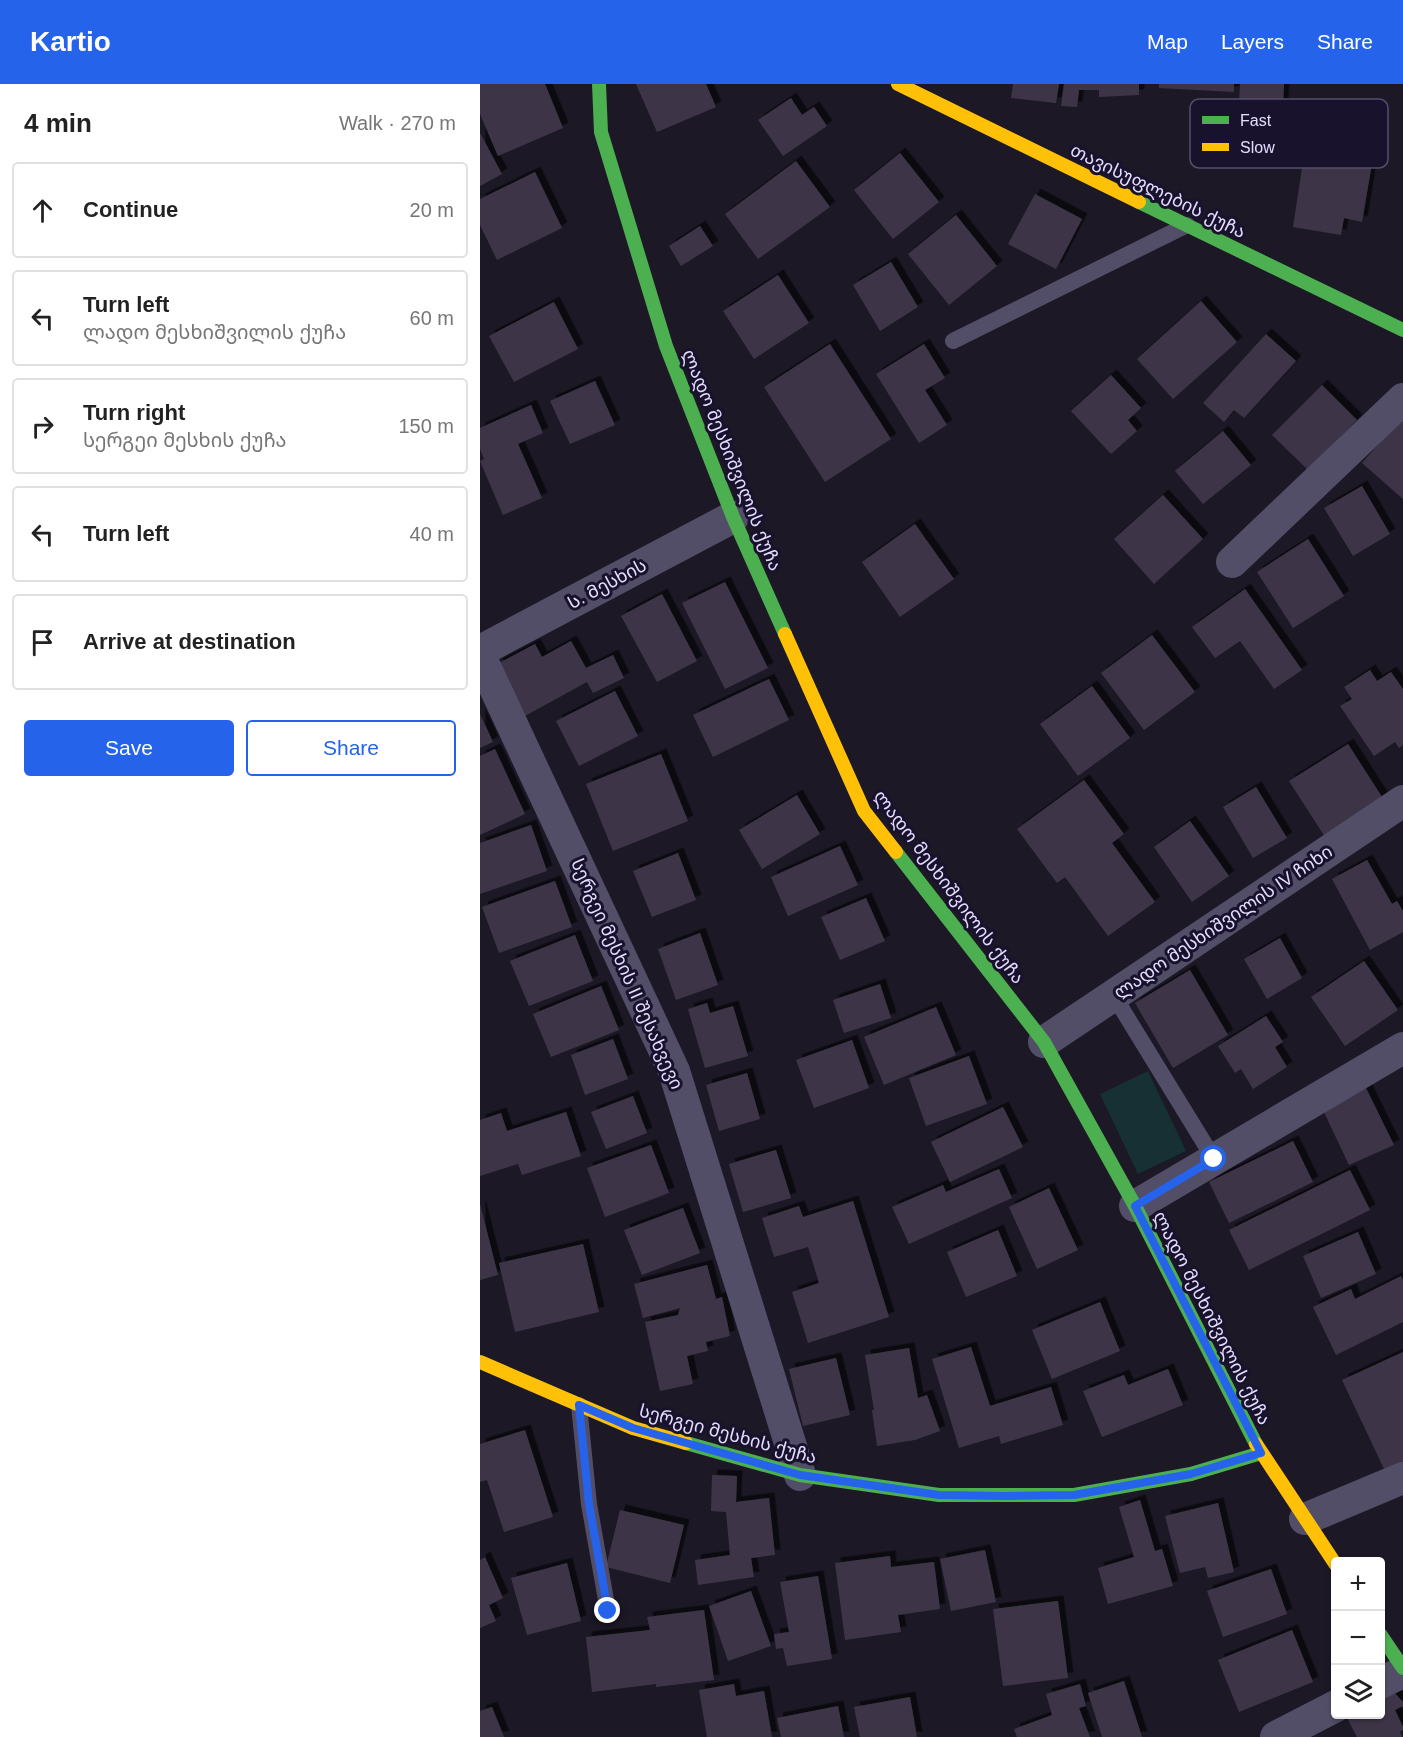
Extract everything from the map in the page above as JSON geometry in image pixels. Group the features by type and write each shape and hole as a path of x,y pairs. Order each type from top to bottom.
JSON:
{"street":[{"name":"ლადო მესხიშვილის ქუჩა","path":"599,84 602,132 666,346 733,517 864,811 1044,1042 1135,1206 1261,1453 1331,1559"},
{"name":"თავისუფლების ქუჩა","path":"898,84 1403,330"},
{"path":"1232,562 1403,399"},
{"name":"Ს. Მესხის","path":"480,651 733,517"},
{"name":"სერგეი მესხის II შესახვევი","path":"480,656 674,1071 800,1475"},
{"name":"ლადო მესხიშვილის IV ჩიხი","path":"1044,1042 1403,801"},
{"path":"1135,1206 1403,1048"},
{"name":"სერგეი მესხის ქუჩა","path":"480,1362 633,1428 800,1475 939,1495 1074,1495 1191,1474 1261,1453"},
{"path":"1305,1519 1403,1478"},
{"path":"1385,1642 1403,1670 1385,1680"},
{"path":"1276,1737 1331,1708"}],"lane":[{"path":"954,341 1187,225"},
{"path":"1114,996 1214,1159"},
{"path":"579,1405 589,1504 608,1611"}],"green space":[{"path":"1148,1071 1186,1151 1138,1174 1100,1094"}],"building":[{"path":"480,84 545,84 563,128 498,156 480,114"},
{"path":"636,84 706,84 716,107 657,132"},
{"path":"1013,84 1059,84 1056,103 1011,98"},
{"path":"1064,84 1139,84 1139,95 1099,97 1099,90 1079,90 1077,107 1061,106"},
{"path":"1159,84 1234,84 1234,92 1159,88"},
{"path":"1240,84 1284,84 1283,99 1239,99"},
{"path":"791,98 802,115 814,107 827,126 783,156 758,120"},
{"path":"480,133 502,174 480,186"},
{"path":"900,153 939,202 893,239 854,190"},
{"path":"796,161 830,207 758,259 725,214"},
{"path":"1302,168 1371,168 1362,222 1344,218 1341,235 1293,227"},
{"path":"535,172 562,228 497,260 480,225 480,199"},
{"path":"1035,194 1082,219 1056,269 1008,244"},
{"path":"956,215 997,266 949,305 908,254"},
{"path":"700,226 713,246 681,266 669,246"},
{"path":"891,262 918,307 880,331 853,285"},
{"path":"778,275 809,323 754,359 723,311"},
{"path":"1201,301 1237,342 1173,399 1137,359"},
{"path":"554,302 578,349 514,382 489,336"},
{"path":"1266,334 1296,361 1244,418 1234,410 1224,422 1203,403"},
{"path":"830,344 891,439 825,482 764,387"},
{"path":"924,344 945,378 925,390 947,425 919,443 876,374"},
{"path":"1111,375 1141,408 1128,420 1137,431 1111,454 1071,411"},
{"path":"595,381 615,425 570,444 550,401"},
{"path":"1322,385 1357,420 1308,470 1272,435"},
{"path":"531,405 543,433 518,444 542,498 503,515 480,461 484,459 480,449 480,428"},
{"path":"1403,416 1403,499 1362,463"},
{"path":"1223,431 1251,465 1203,504 1175,471"},
{"path":"1362,486 1390,534 1353,556 1324,508"},
{"path":"1163,495 1203,539 1154,584 1114,539"},
{"path":"915,524 954,579 900,617 862,562"},
{"path":"1308,539 1344,596 1293,628 1257,572"},
{"path":"725,582 768,668 725,689 682,603"},
{"path":"1245,589 1302,670 1274,689 1240,641 1215,658 1192,627"},
{"path":"662,594 697,661 657,682 621,616"},
{"path":"1152,635 1195,692 1144,730 1101,673"},
{"path":"571,641 586,668 613,655 624,678 593,693 587,682 525,716 497,664 535,644 542,657"},
{"path":"1370,670 1377,681 1391,672 1403,689 1403,745 1399,748 1395,742 1374,756 1340,706 1352,699 1344,687"},
{"path":"769,679 789,720 713,757 693,715"},
{"path":"1092,686 1130,738 1078,776 1040,724"},
{"path":"615,691 638,736 579,766 556,721"},
{"path":"480,714 493,742 480,748"},
{"path":"1348,744 1384,800 1325,837 1289,781"},
{"path":"495,749 525,814 480,835 480,756"},
{"path":"661,754 688,821 613,851 586,784"},
{"path":"1084,780 1124,834 1112,843 1155,902 1108,936 1065,877 1057,883 1017,829"},
{"path":"1256,787 1287,838 1253,858 1223,807"},
{"path":"797,795 820,834 762,869 739,830"},
{"path":"1190,821 1229,876 1192,902 1154,847"},
{"path":"531,825 547,871 480,894 480,843"},
{"path":"840,846 858,885 788,916 771,877"},
{"path":"678,853 696,900 652,917 633,871"},
{"path":"1367,860 1392,904 1397,901 1403,911 1403,932 1370,950 1332,879"},
{"path":"555,881 572,927 499,953 482,907"},
{"path":"866,898 885,941 840,960 821,917"},
{"path":"700,933 718,985 676,1000 658,949"},
{"path":"575,935 593,981 529,1006 510,961"},
{"path":"1280,938 1302,978 1267,999 1244,959"},
{"path":"1364,961 1398,1010 1345,1046 1311,997"},
{"path":"1190,970 1228,1035 1173,1068 1135,1003"},
{"path":"880,984 891,1018 844,1033 833,1000"},
{"path":"601,986 619,1030 551,1057 533,1014"},
{"path":"707,1003 710,1013 733,1006 748,1056 705,1068 688,1009"},
{"path":"936,1007 956,1055 884,1085 864,1037"},
{"path":"1266,1016 1283,1042 1275,1047 1287,1067 1253,1089 1241,1069 1235,1073 1218,1046"},
{"path":"613,1039 628,1079 585,1095 571,1055"},
{"path":"852,1040 869,1088 814,1108 796,1060"},
{"path":"969,1056 987,1104 926,1126 909,1078"},
{"path":"747,1073 760,1119 719,1131 706,1085"},
{"path":"1366,1088 1394,1145 1349,1165 1322,1108"},
{"path":"633,1096 647,1133 606,1149 591,1112"},
{"path":"1003,1107 1023,1147 950,1182 931,1142"},
{"path":"566,1112 581,1156 522,1175 518,1164 480,1176 480,1120 501,1113 507,1131"},
{"path":"1293,1141 1313,1182 1229,1223 1209,1182"},
{"path":"651,1145 669,1193 605,1217 587,1168"},
{"path":"776,1150 791,1198 743,1212 729,1164"},
{"path":"999,1169 1012,1198 909,1244 892,1207 943,1185 946,1192"},
{"path":"1350,1170 1370,1210 1249,1270 1229,1230"},
{"path":"1049,1188 1078,1250 1037,1269 1009,1207"},
{"path":"853,1201 889,1317 808,1343 792,1292 819,1283 808,1247 774,1257 762,1218 799,1206 803,1217"},
{"path":"480,1204 498,1275 480,1280"},
{"path":"683,1208 700,1253 642,1275 624,1230"},
{"path":"998,1230 1017,1276 966,1297 947,1252"},
{"path":"1358,1232 1376,1274 1321,1298 1303,1256"},
{"path":"583,1244 599,1312 515,1332 499,1263"},
{"path":"707,1265 716,1299 722,1297 730,1336 706,1342 708,1351 687,1356 693,1384 660,1391 645,1322 678,1315 680,1308 643,1318 634,1284"},
{"path":"1401,1276 1403,1280 1403,1322 1336,1355 1313,1307 1351,1289 1355,1299"},
{"path":"1100,1302 1120,1351 1052,1379 1032,1330"},
{"path":"971,1347 990,1406 1051,1387 1063,1425 1001,1444 999,1436 959,1448 932,1359"},
{"path":"909,1348 918,1398 927,1395 940,1431 915,1440 877,1446 865,1355"},
{"path":"1403,1352 1403,1463 1385,1471 1342,1380"},
{"path":"836,1358 850,1415 803,1426 789,1369"},
{"path":"1168,1369 1183,1405 1102,1437 1083,1391 1124,1375 1128,1385"},
{"path":"525,1430 553,1517 504,1532 487,1480 480,1482 480,1444"},
{"path":"712,1475 737,1476 736,1502 769,1498 775,1555 751,1558 754,1577 698,1585 695,1560 730,1555 726,1512 711,1511"},
{"path":"1140,1500 1155,1551 1162,1549 1173,1586 1108,1604 1098,1568 1134,1557 1119,1507"},
{"path":"1218,1503 1234,1572 1208,1578 1205,1567 1180,1573 1165,1516"},
{"path":"620,1510 684,1525 670,1583 606,1567"},
{"path":"985,1550 996,1602 951,1611 940,1559"},
{"path":"890,1556 891,1567 934,1562 940,1609 898,1615 901,1632 845,1640 835,1563"},
{"path":"485,1557 503,1598 489,1605 496,1621 480,1628 480,1560"},
{"path":"567,1563 581,1621 527,1635 511,1578"},
{"path":"1271,1569 1287,1614 1223,1637 1207,1591"},
{"path":"818,1576 832,1659 787,1666 783,1648 776,1649 774,1634 789,1632 780,1582"},
{"path":"751,1591 771,1646 728,1661 709,1606"},
{"path":"1058,1601 1068,1678 1003,1686 993,1609"},
{"path":"704,1610 714,1680 592,1692 586,1637 650,1630 647,1617"},
{"path":"1292,1630 1313,1682 1239,1712 1218,1660"},
{"path":"1124,1681 1142,1737 1102,1737 1088,1693"},
{"path":"734,1684 736,1696 764,1691 772,1737 707,1737 699,1690"},
{"path":"1080,1684 1086,1706 1079,1708 1090,1737 1017,1737 1014,1729 1052,1715 1046,1694"},
{"path":"1390,1688 1403,1702 1403,1706 1395,1710 1403,1727 1400,1732 1402,1737 1357,1737 1348,1719 1385,1719 1385,1690"},
{"path":"910,1697 917,1737 860,1737 854,1707"},
{"path":"838,1706 844,1737 781,1737 777,1718"},
{"path":"492,1707 504,1737 480,1737 480,1711"}],"traffic: fast":[{"path":"599,84 601,132 666,346 733,517 785,634"},
{"path":"1139,202 1403,330"},
{"path":"896,852 1044,1042 1135,1206 1256,1444"},
{"path":"686,1443 800,1475 939,1495 1074,1495 1191,1474 1261,1453"},
{"path":"1385,1641 1403,1668"}],"traffic: slow":[{"path":"898,84 1139,202"},
{"path":"785,634 864,811 896,852"},
{"path":"480,1362 633,1428 686,1443"},
{"path":"1256,1444 1331,1557"}],"route":[{"path":"608,1611 589,1504 579,1405 633,1428 800,1475 939,1495 1074,1495 1191,1474 1261,1453 1135,1206 1214,1159"}]}
